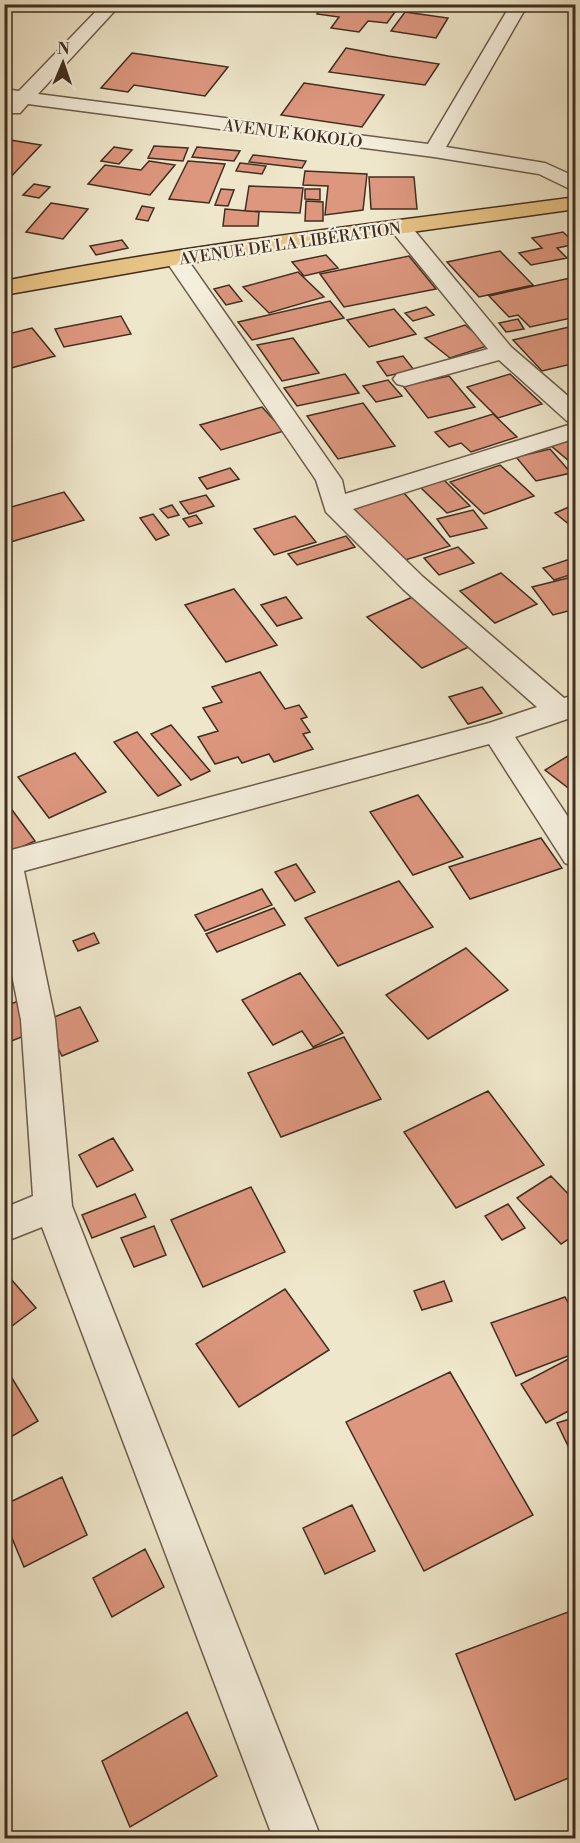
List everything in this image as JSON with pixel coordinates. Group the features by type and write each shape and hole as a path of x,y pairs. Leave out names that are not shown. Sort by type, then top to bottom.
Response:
{"highway":[{"name":"AVENUE DE LA LIBÉRATION","path":"4,288 175,258 401,229 574,191"}],"street":[{"path":"11,104 113,4"},
{"path":"434,151 520,4"},
{"path":"11,104 352,160"},
{"name":"AVENUE KOKOLO","path":"11,104 434,151 544,169 574,191"},
{"path":"458,175 574,191"},
{"path":"401,229 503,352 576,416"},
{"path":"175,258 329,480 335,507 412,583 567,708"},
{"path":"405,379 503,352"},
{"path":"335,507 576,430"},
{"path":"297,1839 53,1206 38,1020 6,864 496,732 567,708"},
{"path":"496,732 576,855"},
{"path":"4,1225 53,1206"}],"building":[{"path":"324,4 342,4 395,12 387,23 368,21 359,32 331,28 339,17 317,14"},
{"path":"405,12 448,18 436,38 391,31"},
{"path":"346,48 439,64 425,85 329,72"},
{"path":"132,53 228,67 205,96 134,85 128,92 101,88"},
{"path":"304,83 384,95 362,127 281,115"},
{"path":"4,139 41,145 7,181 4,180"},
{"path":"154,146 188,148 183,161 148,158"},
{"path":"114,147 132,150 119,164 101,161"},
{"path":"197,147 240,151 234,161 192,157"},
{"path":"253,155 306,161 302,168 249,162"},
{"path":"149,161 175,165 150,195 88,184 105,165 141,170"},
{"path":"188,161 225,164 209,203 169,199"},
{"path":"240,163 266,166 262,174 236,171"},
{"path":"305,171 367,174 363,210 325,215 328,186 303,185"},
{"path":"369,177 414,177 417,209 371,209"},
{"path":"34,184 50,187 39,198 23,195"},
{"path":"249,186 303,188 300,213 245,211"},
{"path":"221,189 234,190 228,206 215,205"},
{"path":"305,189 320,189 320,200 305,199"},
{"path":"306,201 323,202 323,221 305,221"},
{"path":"51,203 88,209 63,239 26,232"},
{"path":"142,206 154,208 148,221 136,219"},
{"path":"225,209 259,212 258,226 223,226"},
{"path":"563,232 576,244 557,248 567,258 531,265 519,253 542,248 532,238"},
{"path":"122,240 128,248 96,255 90,246"},
{"path":"500,251 533,285 479,297 447,262"},
{"path":"326,255 338,268 304,276 292,262"},
{"path":"409,256 436,289 344,307 320,274"},
{"path":"298,272 324,297 269,313 243,287"},
{"path":"570,278 576,283 576,317 530,327 518,315 509,317 489,296"},
{"path":"229,285 242,301 226,305 214,289"},
{"path":"330,301 344,318 252,340 238,322"},
{"path":"426,307 434,315 413,321 405,313"},
{"path":"394,309 416,334 369,347 347,320"},
{"path":"121,316 131,334 64,347 55,329"},
{"path":"518,319 524,329 506,332 499,323"},
{"path":"465,325 490,345 450,358 425,338"},
{"path":"569,327 576,334 576,363 542,371 513,340"},
{"path":"32,328 55,356 4,370 4,335"},
{"path":"293,338 319,373 282,381 257,345"},
{"path":"403,356 414,370 387,376 377,362"},
{"path":"345,374 359,393 297,406 284,388"},
{"path":"510,374 542,404 498,418 467,387"},
{"path":"449,376 475,407 428,418 403,386"},
{"path":"388,380 402,396 376,402 363,386"},
{"path":"363,403 395,446 338,459 307,416"},
{"path":"262,407 284,431 221,450 200,425"},
{"path":"493,414 517,437 471,452 461,443 449,447 435,432"},
{"path":"576,435 576,466 575,466 550,445"},
{"path":"550,449 571,473 536,481 516,457"},
{"path":"500,465 534,496 484,514 450,482"},
{"path":"230,468 239,479 207,489 199,478"},
{"path":"442,478 470,506 447,513 419,486"},
{"path":"64,492 84,520 4,544 4,509"},
{"path":"404,493 450,546 399,562 353,508"},
{"path":"206,495 214,506 189,514 180,502"},
{"path":"576,504 576,530 555,513"},
{"path":"172,505 179,515 168,518 160,509"},
{"path":"473,510 487,528 450,537 437,519"},
{"path":"153,514 169,535 156,540 140,518"},
{"path":"196,515 202,523 189,527 183,519"},
{"path":"295,516 316,542 274,555 254,529"},
{"path":"346,536 355,547 297,565 288,554"},
{"path":"458,547 474,563 439,575 424,558"},
{"path":"576,557 576,573 554,580 543,568"},
{"path":"501,573 537,604 495,623 460,591"},
{"path":"576,576 576,609 553,615 532,587"},
{"path":"234,589 277,645 226,662 185,605"},
{"path":"415,596 471,646 422,668 367,617"},
{"path":"286,597 302,618 277,626 261,605"},
{"path":"260,672 285,709 299,705 307,717 301,719 310,732 303,734 313,749 274,762 269,754 242,763 238,757 215,764 198,737 218,731 203,708 222,702 212,687"},
{"path":"482,687 502,713 468,724 449,697"},
{"path":"171,725 210,771 191,780 151,734"},
{"path":"137,732 181,785 158,796 114,742"},
{"path":"576,751 576,794 545,770"},
{"path":"75,753 106,792 49,818 18,777"},
{"path":"418,795 463,857 413,875 370,812"},
{"path":"4,799 35,841 8,853 4,848"},
{"path":"541,838 562,868 470,899 449,867"},
{"path":"296,864 315,892 295,901 275,872"},
{"path":"399,881 433,927 338,966 305,918"},
{"path":"262,889 272,905 205,931 195,915"},
{"path":"274,908 285,925 217,952 206,934"},
{"path":"94,933 99,943 78,951 73,941"},
{"path":"466,948 508,990 428,1039 386,995"},
{"path":"300,973 343,1033 313,1047 302,1031 273,1045 242,1000"},
{"path":"19,1001 34,1032 4,1044 4,1006"},
{"path":"80,1007 98,1041 62,1056 44,1021"},
{"path":"344,1037 381,1099 281,1137 248,1073"},
{"path":"488,1091 544,1165 456,1208 404,1132"},
{"path":"113,1138 133,1170 97,1187 79,1155"},
{"path":"551,1176 576,1202 576,1234 561,1244 517,1198"},
{"path":"251,1187 285,1252 203,1287 171,1220"},
{"path":"135,1194 146,1217 92,1238 82,1215"},
{"path":"508,1204 525,1228 502,1240 485,1216"},
{"path":"154,1226 166,1255 134,1267 121,1238"},
{"path":"4,1271 36,1308 4,1332"},
{"path":"444,1281 452,1301 422,1310 414,1291"},
{"path":"285,1289 329,1350 239,1407 196,1344"},
{"path":"565,1297 576,1317 576,1353 516,1376 491,1323"},
{"path":"576,1355 576,1407 546,1423 521,1384"},
{"path":"4,1365 38,1421 4,1441"},
{"path":"450,1372 533,1515 424,1571 346,1422"},
{"path":"576,1417 576,1448 570,1450 557,1423"},
{"path":"62,1477 87,1535 24,1567 4,1519 4,1505"},
{"path":"352,1505 375,1551 325,1574 303,1528"},
{"path":"145,1549 164,1587 112,1617 93,1578"},
{"path":"576,1609 576,1775 515,1800 456,1654"},
{"path":"187,1712 217,1776 130,1827 102,1761"}]}
